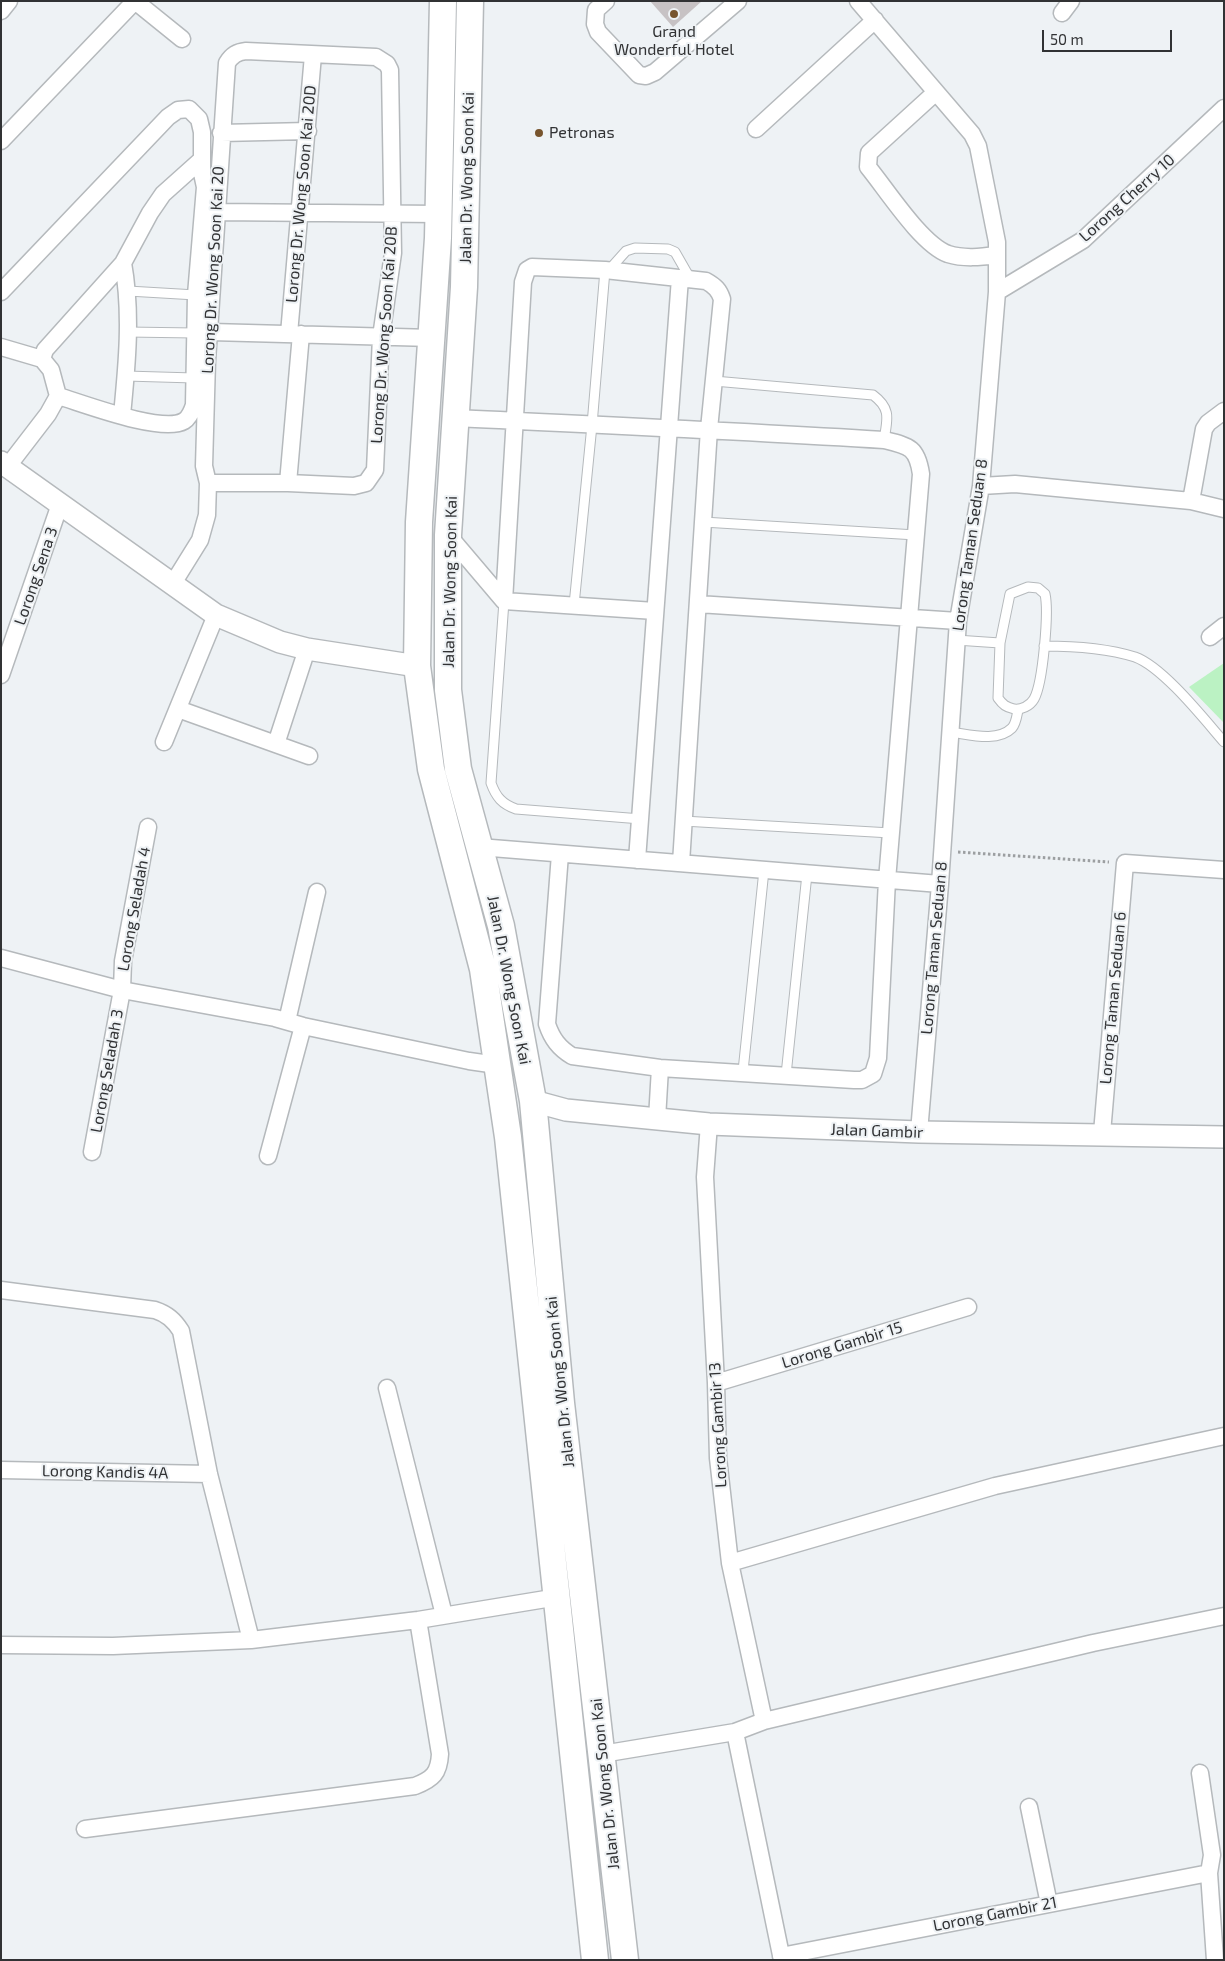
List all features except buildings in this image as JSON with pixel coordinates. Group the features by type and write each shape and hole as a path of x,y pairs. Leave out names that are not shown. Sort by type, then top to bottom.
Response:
{"main road":[{"name":"Jalan Dr. Wong Soon Kai","path":"443,1 439,214 419,522 417,666 431,769 483,969 508,1137 595,1960"},
{"name":"Jalan Dr. Wong Soon Kai","path":"470,1 464,287 448,535 448,690 458,769 501,926 533,1101 561,1403 625,1960"},
{"path":"621,1929 630,1960"}],"street":[{"path":"1,11 9,1"},
{"path":"1,141 135,1 182,39"},
{"path":"597,4 595,24 598,32 639,74 646,76 655,72 738,1"},
{"name":"Lorong Taman Seduan 8","path":"858,1 972,134 978,146 996,232 997,292 981,486 956,640 940,884 919,1132"},
{"path":"756,129 875,20"},
{"name":"Lorong Dr. Wong Soon Kai 20","path":"172,585 200,540 207,515 208,483 204,466 207,361 203,333 216,212 226,71 230,57 239,52 313,55"},
{"name":"Lorong Dr. Wong Soon Kai 20B","path":"288,483 354,486 366,483 375,470 381,337 393,253 390,77 387,64 376,57 313,55"},
{"name":"Lorong Dr. Wong Soon Kai 20D","path":"288,483 299,211 308,131 313,55"},
{"path":"936,92 870,153 868,167 928,242 948,254 970,258 997,255"},
{"path":"1,292 168,117 178,110 189,108 199,119 202,132 205,194 196,294 203,333 194,378 194,405 186,420 171,424 144,422 58,396"},
{"name":"Lorong Cherry 10","path":"997,292 1083,240 1224,108"},
{"path":"221,132 308,131"},
{"path":"42,359 52,341 123,263 150,213 164,194 202,160"},
{"path":"216,212 299,211 392,215 439,214"},
{"path":"122,415 128,332 128,291 123,263"},
{"path":"504,602 516,421 522,282 528,270 532,267 607,270 706,281 713,285 719,290 722,299 709,429 680,864"},
{"path":"638,860 669,429 685,279"},
{"path":"203,333 432,338"},
{"path":"1,347 42,359 51,370 58,396 48,414 4,464 216,615 280,642 307,649 417,666"},
{"path":"1192,501 1204,429 1208,423 1224,411"},
{"path":"456,418 669,429 709,429 884,440 906,446 919,457 921,474 887,880 876,1069 869,1077 854,1080 660,1068 572,1056 556,1044 547,1024 560,854"},
{"path":"208,483 288,483"},
{"path":"981,486 1015,484 1192,501 1224,510"},
{"name":"Lorong Sena 3","path":"1,675 60,504"},
{"path":"448,535 504,602 656,611"},
{"path":"698,604 958,621"},
{"path":"164,742 216,615"},
{"path":"1210,637 1224,626"},
{"path":"276,744 307,649"},
{"path":"178,709 309,756"},
{"name":"Lorong Seladah 4","path":"122,990 123,961 148,827"},
{"path":"479,847 940,884"},
{"path":"1125,863 1224,870"},
{"name":"Lorong Taman Seduan 6","path":"1102,1134 1125,863"},
{"path":"287,1021 317,892"},
{"path":"1,958 122,990 287,1021 302,1026 469,1061 497,1064"},
{"name":"Lorong Seladah 3","path":"92,1152 122,990"},
{"path":"268,1156 302,1026"},
{"path":"657,1119 660,1068"},
{"name":"Jalan Gambir","path":"533,1101 566,1110 657,1119 708,1134 919,1132 1224,1137"},
{"name":"Lorong Gambir 13","path":"708,1134 705,1177 718,1458 730,1563 764,1721"},
{"path":"1,1290 155,1310 166,1314 181,1330 209,1474 251,1640"},
{"name":"Lorong Gambir 15","path":"716,1383 968,1307"},
{"path":"387,1388 444,1615"},
{"path":"730,1563 995,1486 1224,1436"},
{"name":"Lorong Kandis 4A","path":"1,1470 209,1474"},
{"path":"1,1645 113,1646 251,1640 418,1620 558,1597"},
{"path":"602,1754 735,1732 764,1721 1093,1643 1224,1616"},
{"path":"85,1829 415,1786 434,1777 439,1768 440,1754 418,1620"},
{"path":"735,1732 781,1958"},
{"path":"1200,1773 1212,1855 1209,1873 1215,1960"},
{"path":"1029,1807 1049,1904"},
{"name":"Lorong Gambir 21","path":"781,1958 1209,1873"}],"lane":[{"path":"574,606 607,270 626,251 635,248 668,249 674,252 685,279"},
{"path":"128,291 196,294"},
{"path":"128,332 203,333"},
{"path":"126,376 194,378"},
{"path":"714,381 874,395 883,402 888,415 884,440"},
{"path":"703,522 916,535"},
{"path":"1028,587 1038,588 1045,594 1044,646 1036,693 1028,706 1018,710 1007,707 998,698 1000,642 1010,594 1028,587"},
{"path":"504,602 491,783 495,794 504,804 516,809 641,819"},
{"path":"956,640 1000,642"},
{"path":"1044,646 1079,646 1136,658 1157,672 1186,699 1224,742"},
{"path":"950,732 987,736 1006,732 1013,727 1018,710"},
{"path":"683,821 891,833"},
{"path":"742,1072 764,870"},
{"path":"786,1075 806,874"}],"path":[{"path":"942,851 1125,863"}],"green space":[{"path":"1224,663 1224,723 1189,687"}],"place":[{"name":"Grand Wonderful Hotel","path":"674,14"},
{"name":"Petronas","path":"539,133"}]}
